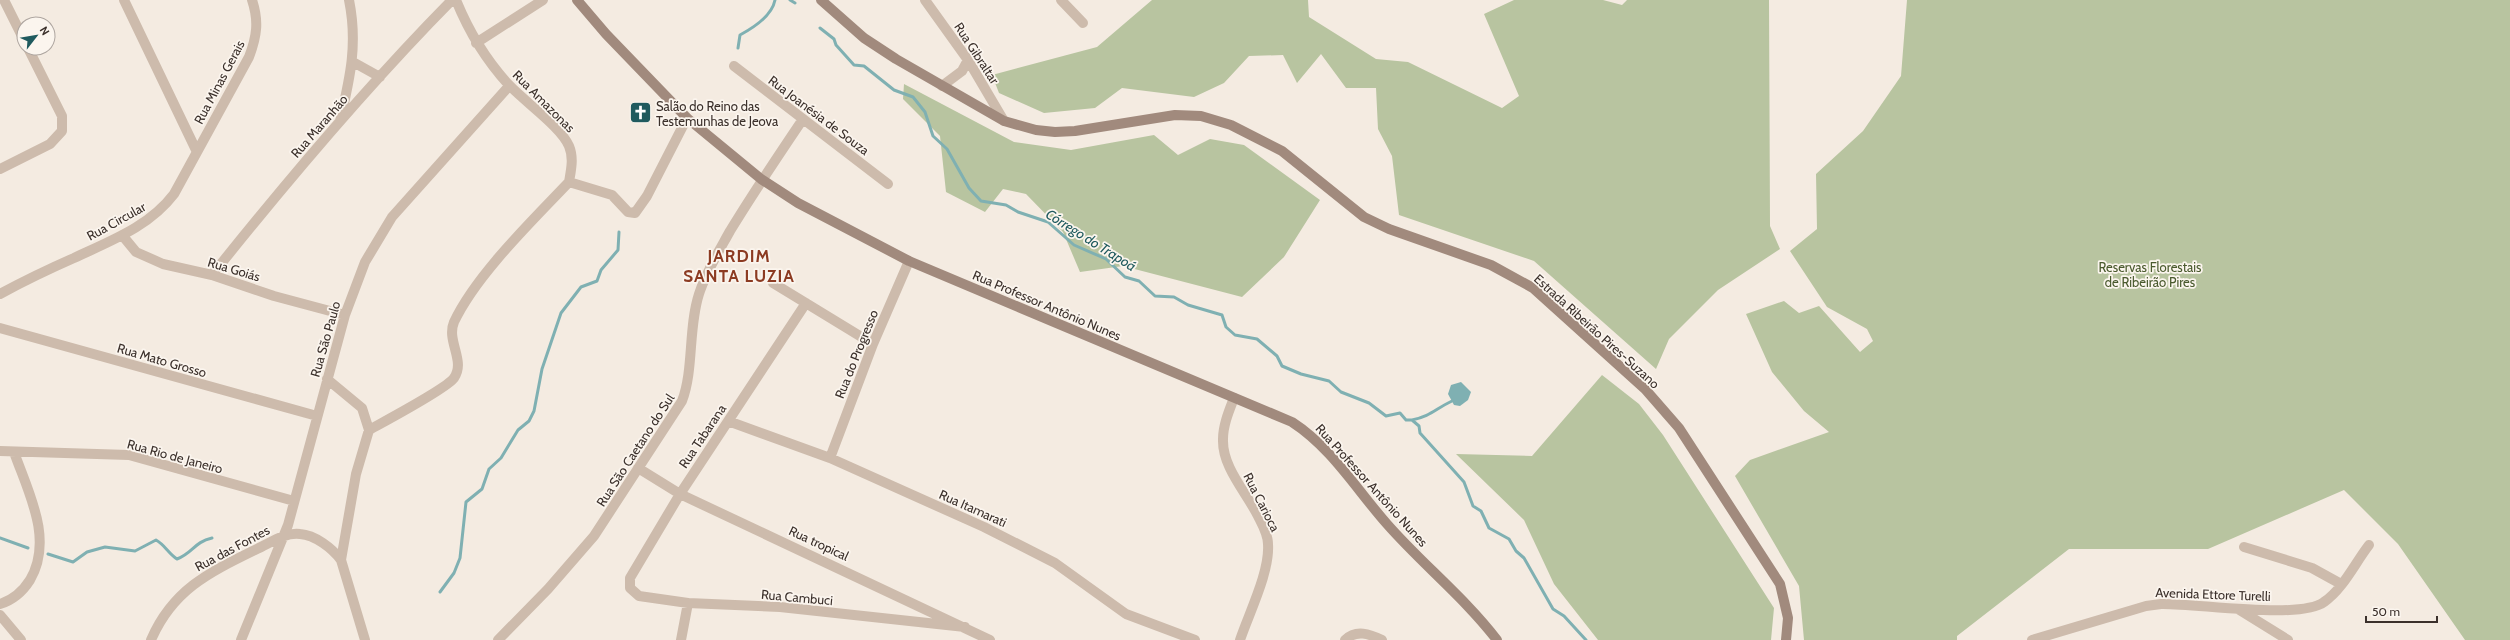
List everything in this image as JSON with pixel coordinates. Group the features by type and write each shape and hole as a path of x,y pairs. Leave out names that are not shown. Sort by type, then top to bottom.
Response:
{"main road":[{"name":"Rua Professor Antônio Nunes","path":"577,0 601,29 687,118 761,179 798,203 909,261 1292,422 1313,437 1340,466 1387,524 1462,597 1497,640"},
{"name":"Estrada Ribeirão Pires-Suzano","path":"821,0 864,38 942,86 1004,121 1036,130 1055,132 1075,131 1175,115 1201,116 1231,125 1282,151 1364,217 1389,229 1491,265 1533,288 1645,389 1679,428 1780,584 1788,618 1786,640"}],"street":[{"path":"4,0 16,24"},
{"path":"124,0 196,150"},
{"name":"Rua Minas Gerais","path":"196,150 249,57 256,39 258,25 252,0"},
{"path":"340,121 353,62 354,32 349,0"},
{"name":"Rua Maranhão","path":"212,275 269,204 340,121 452,0"},
{"name":"Rua Amazonas","path":"456,0 476,43 509,86 564,138 573,161 569,182"},
{"path":"476,43 543,0"},
{"name":"Rua Gibraltar","path":"925,0 968,60 1004,121"},
{"path":"1061,0 1082,23"},
{"path":"0,169 50,144 62,131 62,116 32,56"},
{"path":"942,86 962,71 968,60"},
{"path":"353,62 380,77"},
{"name":"Rua Joanésia de Souza","path":"734,66 888,184"},
{"name":"Rua São Paulo","path":"241,640 283,536 345,315 365,262 392,217 509,86"},
{"path":"369,430 451,382 458,367 452,329 470,294 527,226 569,182 612,195 628,212 633,214 647,196 687,118"},
{"name":"Rua São Caetano do Sul","path":"498,640 548,589 594,536 682,402 686,389 694,313 699,292 715,258 761,179 803,119"},
{"name":"Rua Circular","path":"0,294 122,235 148,220 166,205 174,194 196,150"},
{"name":"Rua Goiás","path":"122,235 136,252 144,257 163,264 212,275 274,296 345,315"},
{"name":"Rua do Progresso","path":"830,458 874,344 909,261"},
{"path":"773,283 874,344"},
{"name":"Rua Tabarana","path":"630,588 630,578 680,494 806,303"},
{"name":"Rua Mato Grosso","path":"0,328 317,416"},
{"path":"327,379 362,408 369,430 356,474 341,560"},
{"name":"Rua Carioca","path":"1234,398 1224,427 1223,440 1225,454 1229,466 1253,507 1268,543 1265,567 1240,640"},
{"name":"Rua Itamarati","path":"728,421 830,458 1032,550 1081,580 1126,614 1195,640"},
{"name":"Rua Rio de Janeiro","path":"0,451 128,455 294,501"},
{"path":"0,604 9,601 27,584 39,560 41,547 35,513 14,452"},
{"name":"Rua tropical","path":"638,468 680,494 990,640"},
{"path":"283,536 299,534 310,536 335,552 341,560 365,640"},
{"name":"Rua das Fontes","path":"151,640 168,608 193,584 215,570 283,536"},
{"name":"Avenida Ettore Turelli","path":"2039,639 2146,606 2186,604 2236,608 2292,609 2315,606 2324,602 2341,584 2369,545"},
{"path":"2244,546 2312,568 2341,584"},
{"name":"Rua Cambuci","path":"630,588 639,596 688,603 780,607 965,627"},
{"path":"681,640 688,603"},
{"path":"2236,608 2288,640"},
{"path":"0,615 21,640"},
{"path":"1345,640 1359,633 1372,635 1382,640"}],"green space":[{"path":"1152,0 1308,0 1309,17 1376,59 1408,62 1502,108 1519,96 1484,14 1514,0 1603,0 1622,5 1627,0 1769,0 1770,226 1780,249 1718,290 1669,339 1656,369 1534,261 1399,215 1392,156 1378,129 1376,88 1346,88 1321,54 1297,83 1283,55 1249,56 1224,83 1194,97 1122,88 1095,108 1044,113 999,93 992,75 1097,47"},
{"name":"Reservas Florestais de Ribeirão Pires","path":"1907,0 2510,0 2510,640 2465,640 2398,544 2344,490 2208,549 2069,549 1957,636 1957,640 1804,640 1799,586 1735,476 1750,460 1829,432 1804,411 1772,372 1746,314 1784,301 1799,313 1819,306 1860,352 1873,341 1867,329 1827,307 1790,251 1817,229 1816,174 1863,131 1901,76"},
{"path":"904,84 1014,142 1071,150 1154,135 1178,155 1210,139 1244,145 1320,200 1284,257 1242,297 1123,266 1080,272 1063,232 1026,194 1003,189 985,212 946,192 940,136 903,99"},
{"path":"1602,375 1639,404 1663,435 1774,608 1771,640 1598,640 1554,584 1524,520 1456,454 1532,456"}],"water":[{"path":"1461,382 1471,392 1468,400 1460,406 1454,405 1448,394 1451,385"}],"waterway":[{"path":"738,48 740,35 761,21 770,11 775,0"},
{"name":"Córrego do Trapoá","path":"790,0 795,3"},
{"name":"Córrego do Trapoá","path":"820,28 834,39 836,45 854,65 864,66 894,90 913,97 925,112 933,136 947,149 969,188 981,201 1006,205 1018,212 1048,222 1074,245 1106,259 1125,277 1139,281 1155,296 1174,297 1188,305 1222,315 1226,327 1235,335 1257,339 1277,356 1282,366 1301,374 1329,381 1341,392 1369,403 1386,416 1400,413 1406,420 1412,420 1419,426 1420,433 1464,482 1473,506 1481,511 1489,528 1509,539 1516,551 1524,558 1553,609 1564,616 1586,640"},
{"path":"440,592 454,573 460,558 466,502 482,489 489,469 501,458 518,430 529,421 534,411 542,369 561,313 581,287 597,281 601,270 618,250 619,232"},
{"path":"1412,420 1429,414 1452,401"},
{"path":"0,538 28,548"},
{"path":"48,554 73,562 87,552 105,547 135,551 156,540 177,559 187,554 201,542 212,538"}],"place":[{"name":"Salão do Reino das Testemunhas de Jeova","path":"641,113"}],"district":[{"name":"JARDIM SANTA LUZIA","path":"739,266"}]}
